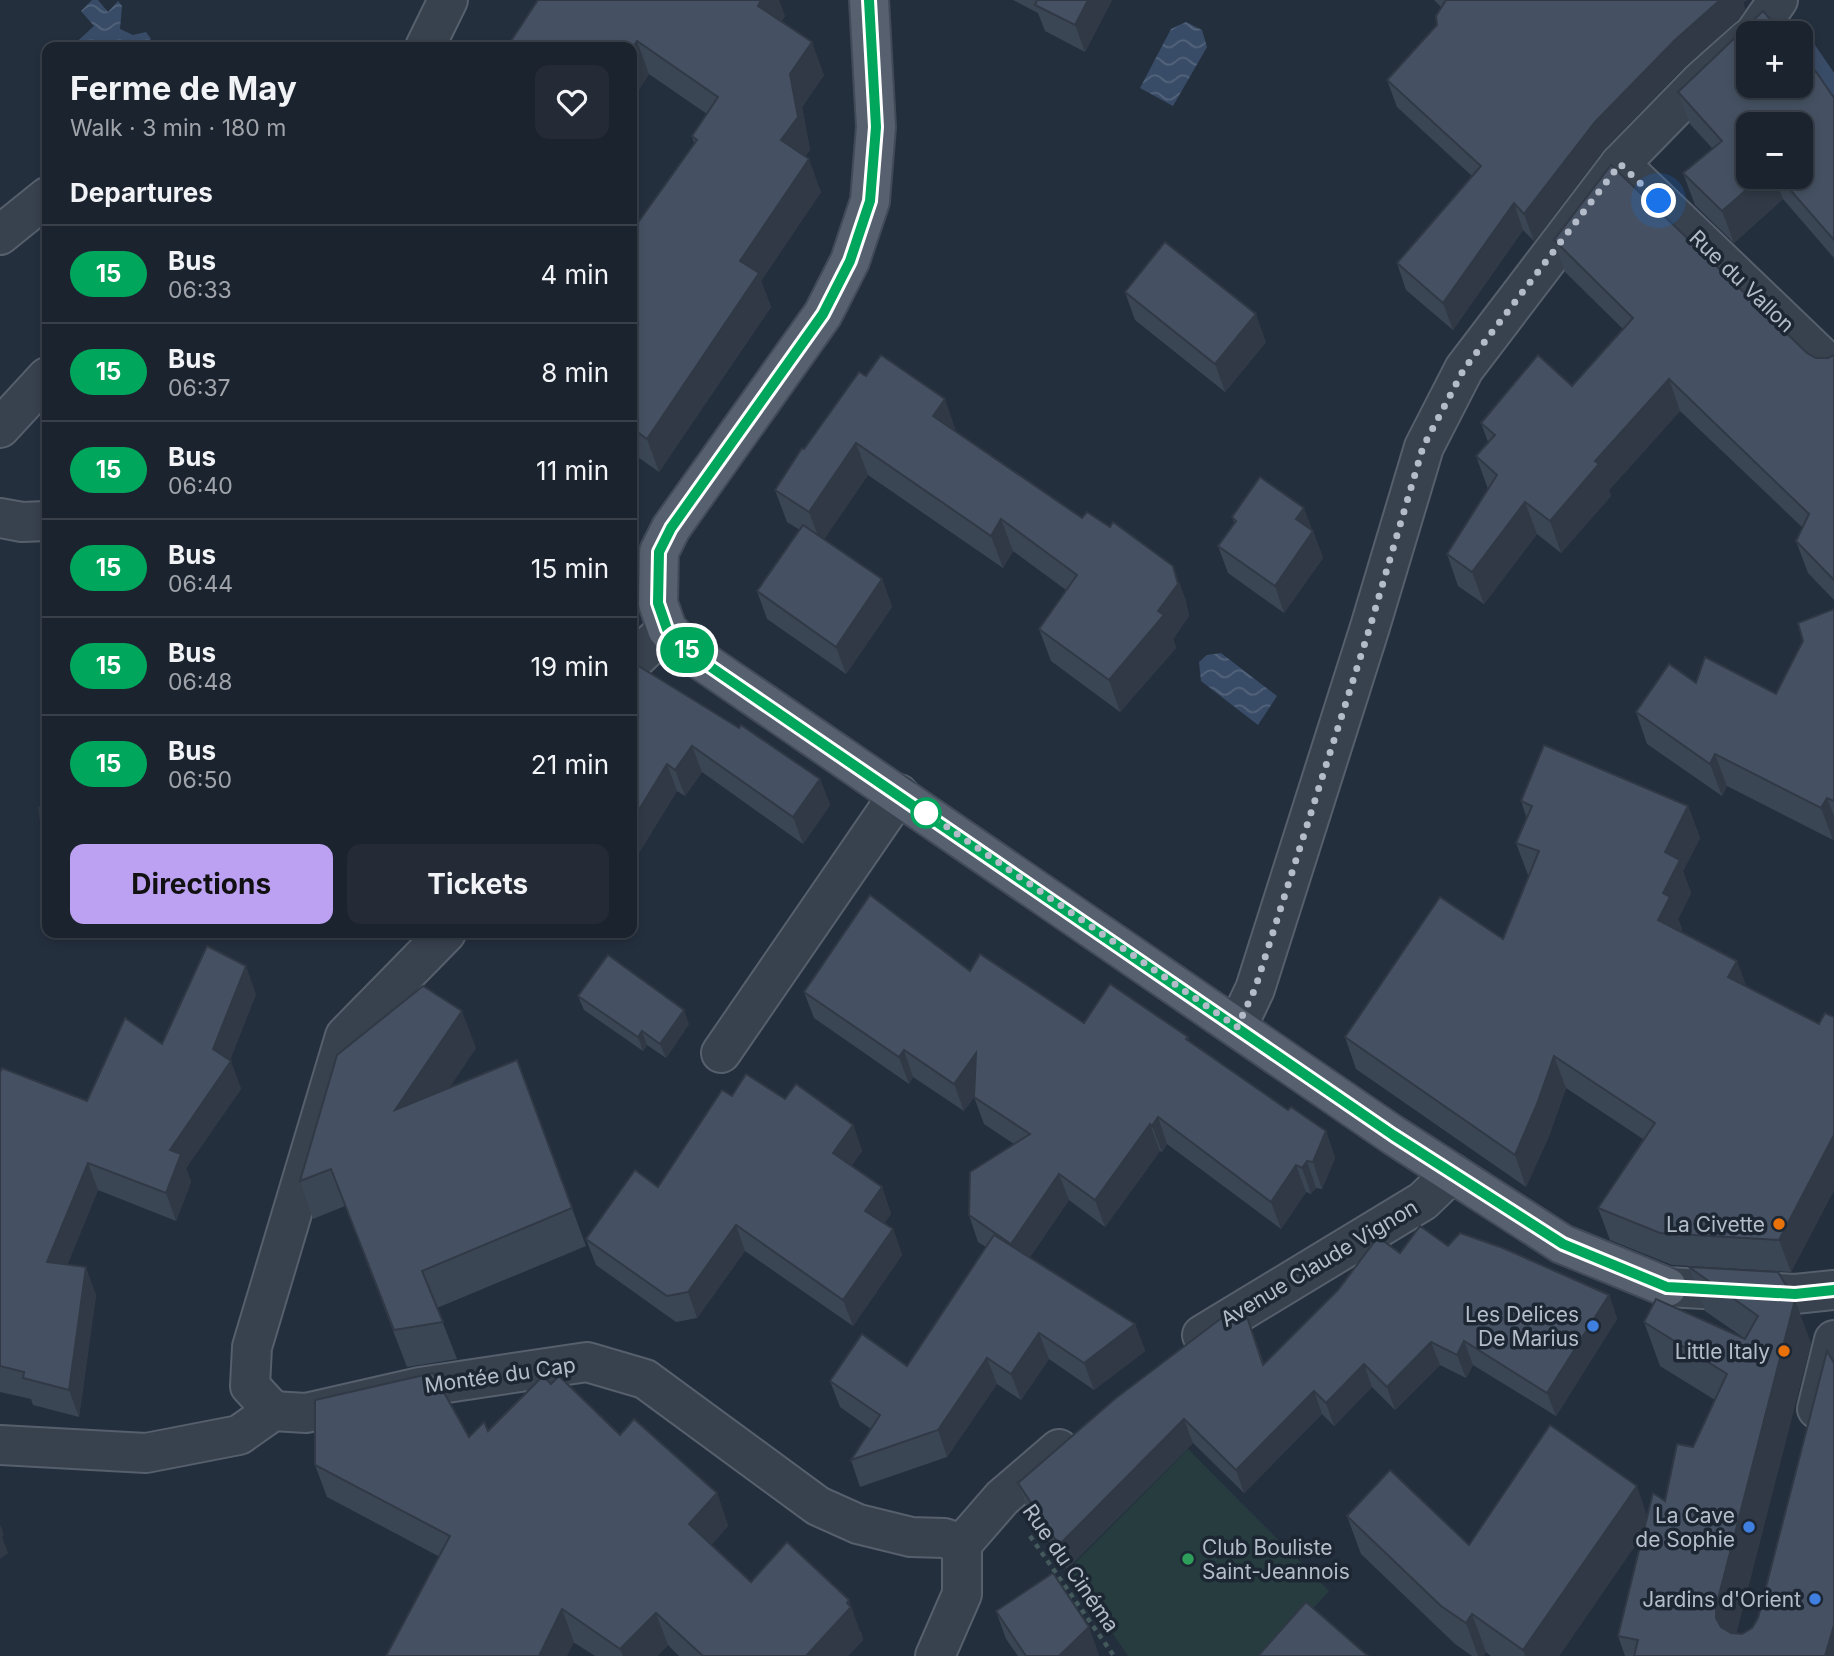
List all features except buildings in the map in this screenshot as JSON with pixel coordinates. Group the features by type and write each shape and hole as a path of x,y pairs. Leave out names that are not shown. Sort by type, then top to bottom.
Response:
{"main road":[{"path":"869,0 876,127 870,201 850,261 823,314 671,528 659,552 658,603 667,629 689,652 1393,1135 1563,1244 1667,1287"}],"street":[{"path":"427,42 448,0"},
{"path":"1763,21 1778,0"},
{"path":"1237,1027 1259,976 1382,589 1423,447 1464,369 1620,164 1700,82 1736,50"},
{"name":"Rue du Vallon","path":"1620,164 1834,369"},
{"path":"0,235 42,201"},
{"path":"0,428 42,382"},
{"path":"0,518 22,522 42,521"},
{"path":"637,657 667,629"},
{"path":"721,1053 899,794"},
{"path":"0,1445 146,1453 239,1435 272,1411 250,1386 252,1347 345,1036 441,938"},
{"name":"Avenue Claude Vignon","path":"1173,1356 1215,1325 1423,1201 1452,1173"},
{"path":"1667,1287 1795,1294 1834,1290"},
{"path":"1809,1442 1834,1340"},
{"name":"Montée du Cap","path":"272,1411 306,1413 420,1387 587,1362 645,1379 818,1506 858,1524 911,1537 944,1538 962,1544"},
{"path":"935,1656 962,1594 962,1544 1002,1498 1081,1429"}],"path":[{"name":"Rue du Cinéma","path":"1002,1498 1114,1656"}],"green space":[{"name":"Club Bouliste Saint-Jeannois","path":"1188,1449 1329,1591 1270,1656 1128,1656 1069,1569"}],"water":[{"path":"92,0 98,0 108,12 118,1 122,6 120,29 133,35 146,32 151,39 147,42 76,42 94,26 81,11"},
{"path":"1186,22 1202,30 1207,47 1173,106 1140,88 1171,29"},
{"path":"1221,653 1277,696 1258,725 1201,681 1199,662 1207,655"}],"waterway":[{"path":"1813,56 1834,87"}],"bus line":[{"name":"15","path":"869,0 876,127 870,201 850,261 823,314 671,528 659,552 658,603 667,629 689,652 1393,1135 1563,1244 1667,1287 1795,1294 1834,1290"}],"place":[{"name":"La Civette","path":"1779,1224"},
{"name":"Les Delices De Marius","path":"1593,1326"},
{"name":"Little Italy","path":"1784,1351"},
{"name":"La Cave de Sophie","path":"1749,1527"},
{"name":"Club Bouliste Saint-Jeannois","path":"1188,1559"},
{"name":"Jardins d'Orient","path":"1815,1599"}],"route":[{"path":"926,813 921,809 1237,1027 1255,989 1370,627 1423,447 1464,369 1620,164 1659,201"}]}
